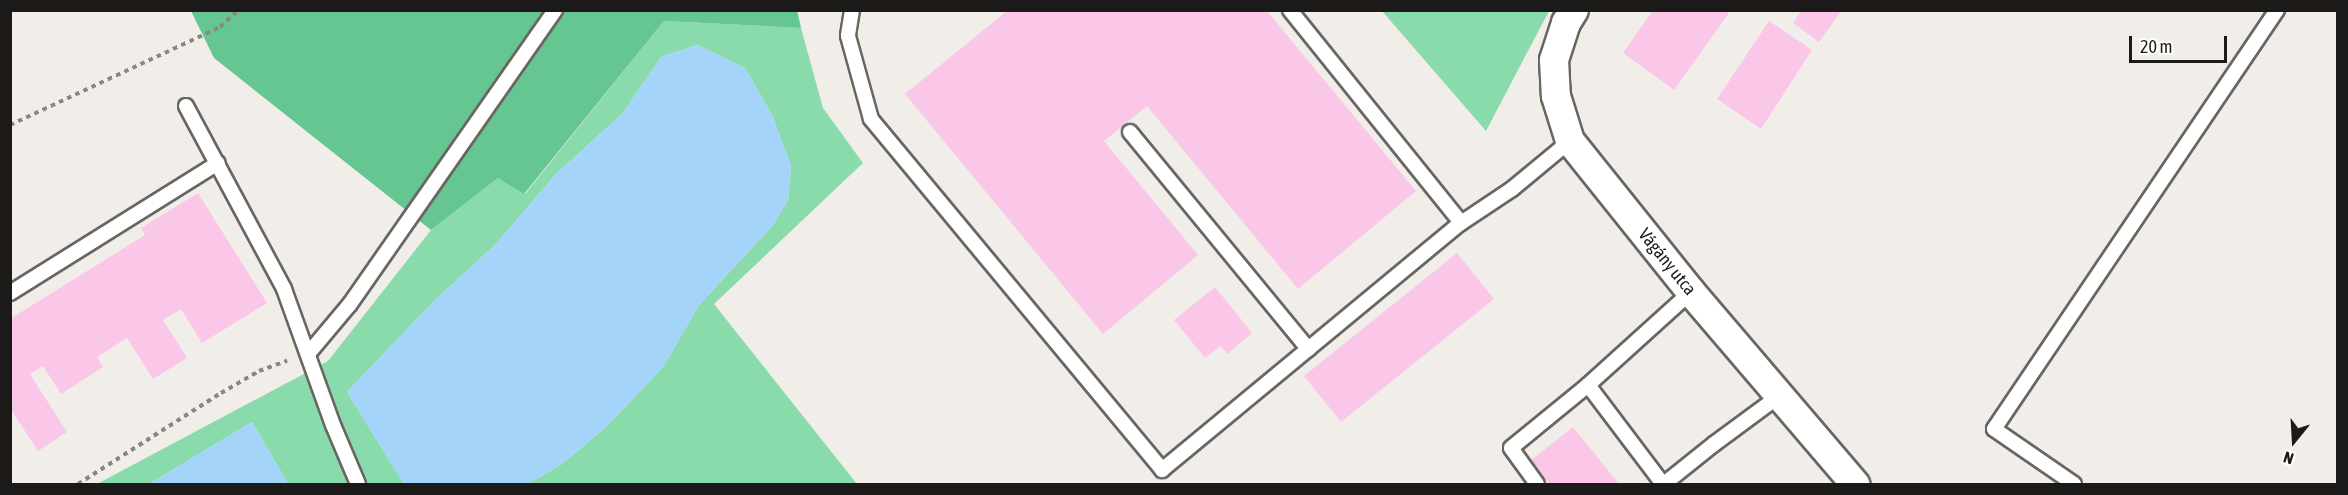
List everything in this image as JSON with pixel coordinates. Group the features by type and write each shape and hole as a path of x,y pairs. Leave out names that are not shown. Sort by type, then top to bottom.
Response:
{"street":[{"name":"Vágány utca","path":"1574,10 1566,23 1554,60 1556,96 1570,141 1691,292 1855,484"}],"lane":[{"path":"308,354 350,304 555,10"},
{"path":"852,10 848,36 871,119 1162,470 1461,223 1512,189 1570,141"},
{"path":"1290,10 1461,223"},
{"path":"2074,484 1994,429 2277,10"},
{"path":"186,106 284,289 333,425 358,484"},
{"path":"1130,132 1308,349"},
{"path":"10,293 218,163"},
{"path":"1537,484 1511,448 1588,385 1691,292"},
{"path":"1588,385 1664,484 1779,396"}],"path":[{"path":"10,125 220,27 238,10"},
{"path":"78,484 259,371 308,354"}],"green space":[{"path":"797,10 801,28 664,21 524,194 498,178 431,230 214,58 191,11"},
{"path":"1382,11 1549,11 1486,131"},
{"path":"664,21 801,28 823,108 863,163 714,304 857,484 528,484 562,464 605,428 663,367 699,305 773,225 788,200 791,166 772,115 745,68 697,45 661,57 623,113 556,174 494,246 435,300 347,392 404,484 288,484 252,422 149,484 97,484 328,361 431,230 498,178 525,194"}],"water":[{"path":"697,45 745,68 772,115 791,166 788,200 773,225 699,305 663,367 605,428 562,464 528,484 404,484 347,392 435,300 494,246 556,174 623,113 661,57"},
{"path":"252,422 288,484 149,484"}],"building":[{"path":"1008,10 1266,10 1416,191 1298,289 1147,106 1104,141 1198,255 1103,334 905,94"},
{"path":"1653,10 1731,10 1674,90 1623,53"},
{"path":"1802,10 1842,10 1819,42 1793,23"},
{"path":"1769,21 1812,50 1761,129 1717,99"},
{"path":"198,193 267,303 202,343 181,309 163,320 187,358 153,379 127,338 97,357 103,367 61,394 43,366 30,374 67,432 38,451 10,408 10,319 145,235 141,228"},
{"path":"1457,253 1494,299 1341,422 1304,376"},
{"path":"1215,287 1252,333 1227,354 1221,346 1205,358 1174,320"},
{"path":"1573,427 1619,484 1549,484 1530,461"}]}
